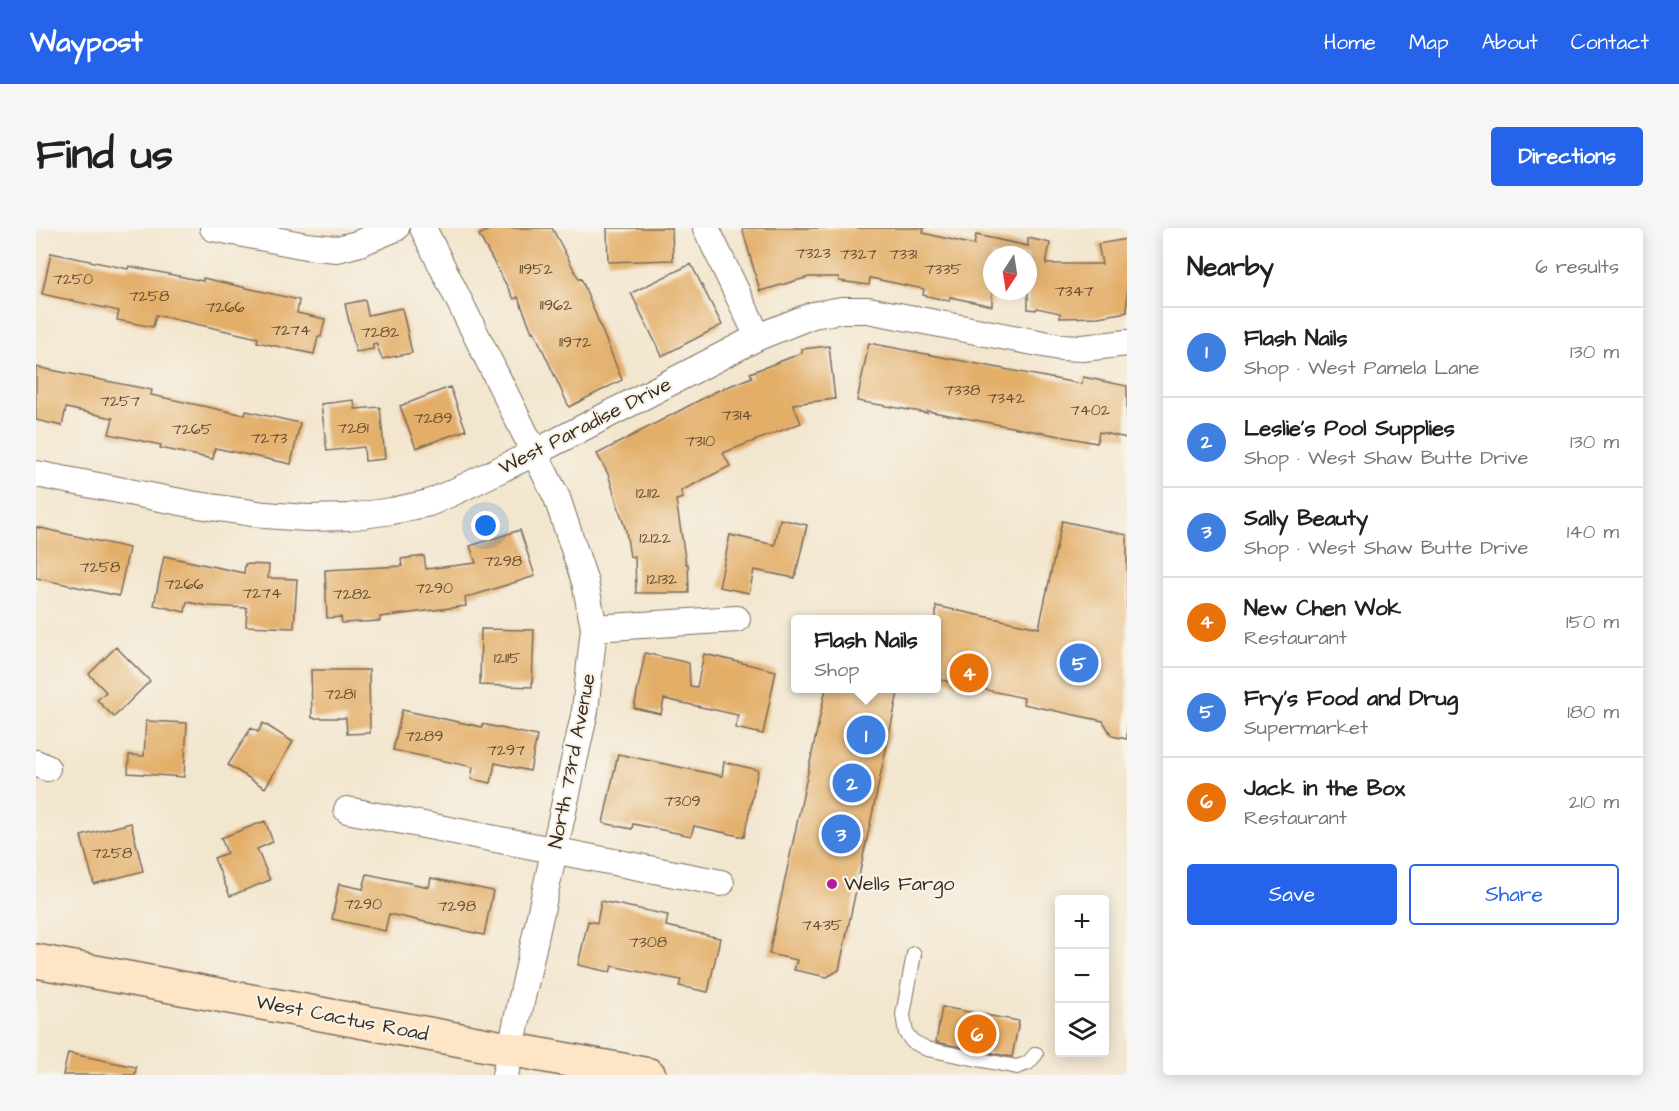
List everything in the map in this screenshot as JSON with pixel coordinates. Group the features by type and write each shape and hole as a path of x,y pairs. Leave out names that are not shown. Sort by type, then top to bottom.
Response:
{"main road":[{"name":"West Cactus Road","path":"36,961 508,1062 649,1075"}],"street":[{"path":"213,228 306,246 337,249 357,244 396,228"},
{"name":"North 73rd Avenue","path":"423,228 557,498 585,582 594,628 585,711 508,1062"},
{"path":"706,228 758,338"},
{"name":"West Paradise Drive","path":"36,474 224,510 307,518 348,517 392,512 429,503 536,452 758,338 813,315 842,310 868,310 1059,347 1083,348 1127,344"},
{"path":"594,628 737,619"},
{"path":"347,810 721,883"}],"lane":[{"path":"914,954 903,1015 906,1033 912,1041 927,1049 1017,1067 1028,1063 1036,1054"}],"building":[{"path":"492,228 552,228 579,279 581,278 622,380 569,407 534,331 532,332 518,297 514,299 479,235"},
{"path":"607,228 672,228 673,260 608,262"},
{"path":"742,228 924,228 923,233 974,245 976,235 1028,246 983,246 983,300 992,300 992,306 950,297 949,301 923,295 924,289 870,278 869,285 839,281 839,277 809,277 760,291"},
{"path":"1028,238 1050,243 1046,264 1102,264 1098,244 1127,239 1127,312 1098,317 1060,318 1060,313 1037,308 1036,310 1028,309 1028,300 1037,300 1037,246 1028,246"},
{"path":"51,253 128,269 129,266 203,281 203,278 299,300 297,313 325,319 321,337 318,337 314,354 257,342 258,338 156,315 153,327 117,320 119,311 42,294"},
{"path":"691,264 722,325 662,356 631,293"},
{"path":"365,300 368,315 402,308 412,353 382,359 376,343 373,344 373,349 356,352 345,304"},
{"path":"869,343 1082,384 1083,377 1127,386 1127,438 1099,432 1097,443 927,411 927,413 857,401"},
{"path":"829,346 835,399 793,404 801,423 723,453 730,466 681,491 683,498 676,500 686,564 688,564 689,593 636,593 635,556 630,557 626,531 608,474 597,454 717,391 752,377 750,373 802,353 802,349"},
{"path":"36,367 152,390 151,395 245,415 246,411 300,423 291,464 215,448 213,459 160,448 161,445 109,434 113,418 66,408 62,426 36,420"},
{"path":"450,387 466,430 416,448 400,406"},
{"path":"354,400 355,409 380,407 385,459 365,461 364,447 327,451 321,404"},
{"path":"780,519 807,525 795,578 754,570 749,593 719,587 730,535 775,545"},
{"path":"1062,521 1127,535 1127,739 1112,736 1103,721 1023,704 1024,698 941,680 941,615 936,615 936,606 1039,628"},
{"path":"36,527 129,548 119,596 36,578"},
{"path":"520,530 535,576 465,598 466,606 380,617 380,621 342,623 341,617 327,618 325,570 402,566 401,559 424,556 426,569 476,563 470,546"},
{"path":"164,556 244,573 245,564 269,565 268,578 297,579 294,628 246,626 247,608 208,606 187,602 185,612 154,605"},
{"path":"481,629 534,630 532,687 480,685"},
{"path":"116,647 150,681 114,717 97,700 106,692 89,674"},
{"path":"645,653 689,663 690,686 697,687 704,654 776,671 763,734 735,728 738,715 664,699 661,714 634,708"},
{"path":"311,670 369,670 370,733 347,734 346,718 312,718"},
{"path":"825,693 898,693 839,970 827,977 794,970 797,960 769,954"},
{"path":"402,710 537,736 530,771 495,763 491,783 471,779 473,767 393,750"},
{"path":"146,721 187,723 184,777 128,773 129,755 144,756"},
{"path":"263,723 293,742 265,788 228,765 251,728 258,732"},
{"path":"618,754 722,776 724,762 758,770 744,837 694,826 691,836 633,824 632,829 603,823"},
{"path":"265,821 273,842 257,849 270,880 230,896 214,858 227,853 221,838"},
{"path":"131,823 143,871 94,884 81,836"},
{"path":"367,874 429,887 431,878 493,891 484,935 389,914 385,931 332,919 339,884 363,889"},
{"path":"601,901 668,915 666,926 720,938 708,992 679,986 681,980 612,966 610,972 578,965 588,921 597,923"},
{"path":"942,1007 1019,1021 1012,1057 936,1042"},
{"path":"68,1053 136,1067 135,1075 63,1075"}],"place":[{"name":"Fry's Food and Drug","path":"1079,663"},
{"name":"New Chen Wok","path":"969,673"},
{"name":"Flash Nails","path":"866,735"},
{"name":"Leslie's Pool Supplies","path":"852,783"},
{"name":"Sally Beauty","path":"841,834"},
{"name":"Wells Fargo","path":"832,884"},
{"name":"Jack in the Box","path":"977,1034"}]}
